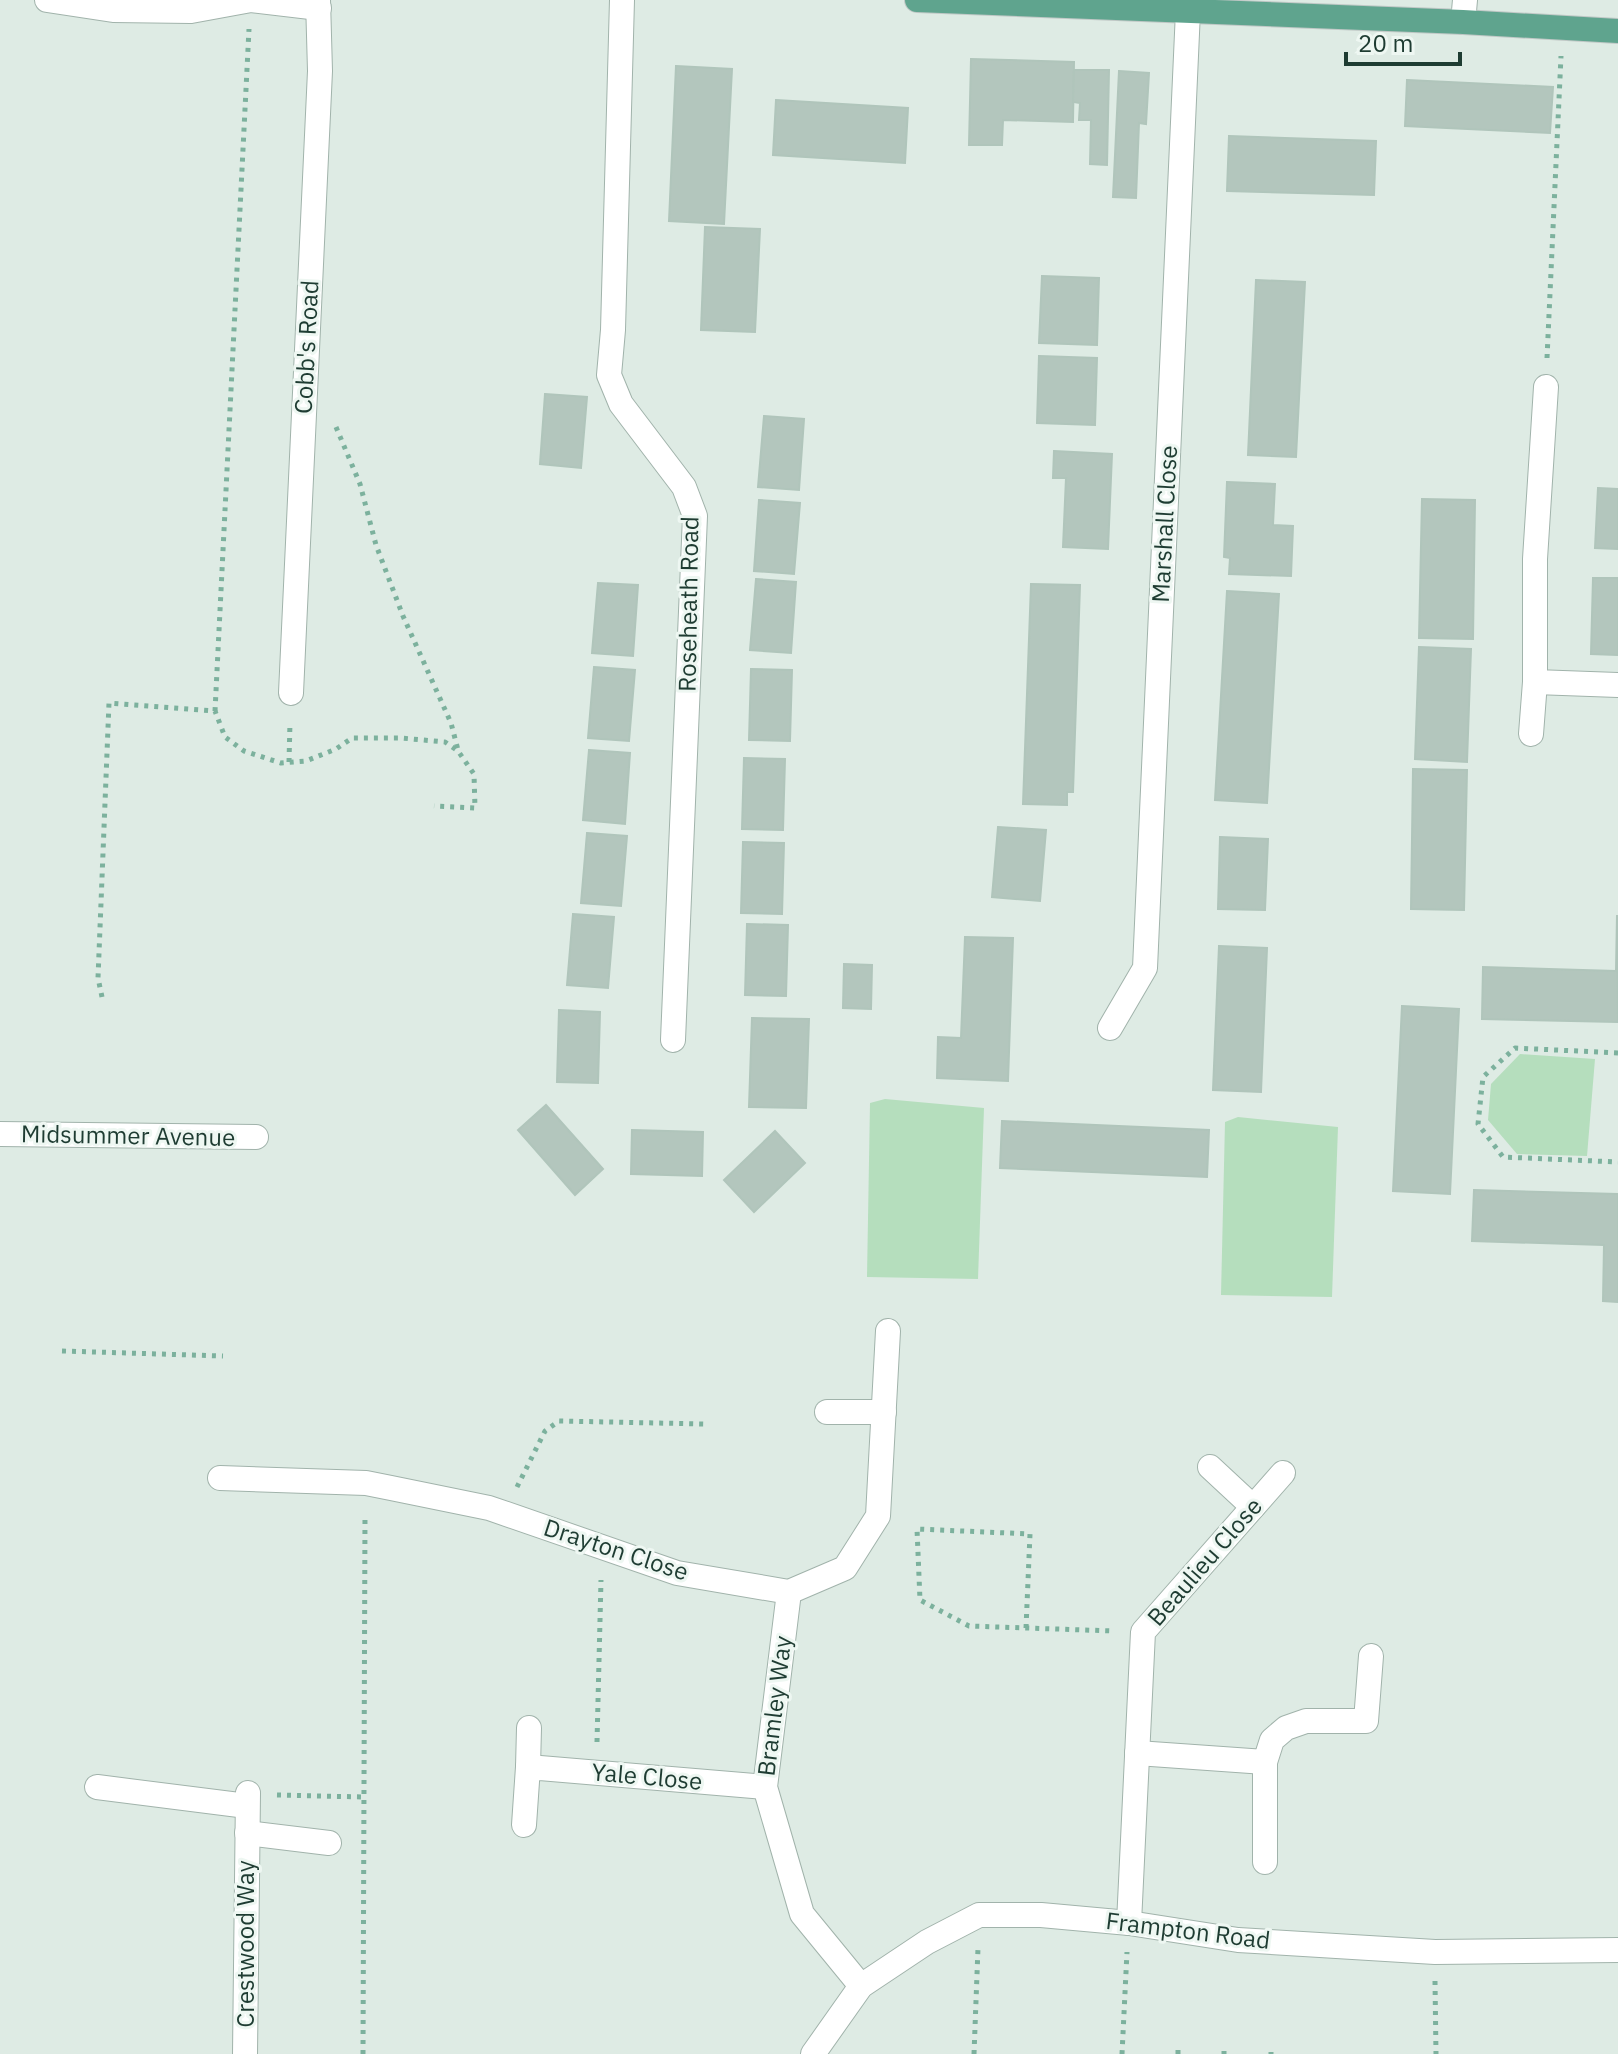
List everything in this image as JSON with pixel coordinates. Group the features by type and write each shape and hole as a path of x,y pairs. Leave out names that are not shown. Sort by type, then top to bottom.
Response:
{"main road":[{"path":"917,0 1188,11 1464,11 1562,28 1618,31"}],"street":[{"path":"47,0 113,10 191,11 251,0 318,4"},
{"name":"Roseheath Road","path":"622,0 613,330 609,375 621,404 684,487 695,516 673,1040"},
{"name":"Cobb's Road","path":"291,693 320,71 318,4"},
{"name":"Marshall Close","path":"1110,1028 1145,968 1188,11"},
{"path":"1531,734 1535,682 1535,559 1546,387"},
{"path":"1535,682 1618,685"},
{"name":"Midsummer Avenue","path":"0,1134 256,1137"},
{"path":"789,1592 845,1568 878,1516 888,1331"},
{"path":"827,1412 884,1412"},
{"path":"1210,1467 1253,1507"},
{"name":"Beaulieu Close","path":"1129,1923 1143,1632 1283,1473"},
{"name":"Drayton Close","path":"220,1478 366,1483 489,1508 677,1573 789,1592"},
{"name":"Bramley Way","path":"789,1592 765,1787 802,1914 861,1986"},
{"path":"1265,1862 1265,1762 1272,1740 1286,1728 1306,1721 1366,1721 1371,1656"},
{"path":"524,1825 529,1728"},
{"path":"1137,1753 1265,1762"},
{"name":"Yale Close","path":"528,1767 765,1787"},
{"path":"97,1787 247,1813"},
{"name":"Crestwood Way","path":"245,2054 247,1813 329,1843"},
{"name":"Frampton Road","path":"813,2054 861,1986 927,1942 979,1915 1041,1915 1129,1923 1238,1940 1435,1952 1618,1950"}],"path":[{"path":"251,0 215,711 225,737 244,751 281,763 306,761 336,749 352,738 445,742 458,751 474,774 475,808 434,806"},
{"path":"1546,387 1562,28"},
{"path":"333,420 360,484 403,616 451,723 458,751"},
{"path":"289,762 291,693"},
{"path":"102,997 98,978 109,703 215,711"},
{"path":"1618,1053 1515,1048 1483,1077 1478,1124 1503,1157 1618,1162"},
{"path":"62,1351 223,1356"},
{"path":"504,1513 545,1431 559,1421 705,1424"},
{"path":"363,2054 366,1483"},
{"path":"1026,1628 1030,1534 917,1529 920,1600 969,1626 1026,1628 1143,1632"},
{"path":"596,1773 602,1547"},
{"path":"247,1813 277,1795 364,1797"},
{"path":"974,2054 979,1915"},
{"path":"1122,2054 1129,1923"},
{"path":"1435,1952 1436,2054"},
{"path":"1178,2046 1178,2054"}],"green space":[{"path":"1520,1054 1595,1059 1587,1156 1517,1154 1488,1120 1491,1084"},
{"path":"885,1099 984,1108 978,1279 867,1277 870,1103"},
{"path":"1238,1117 1338,1127 1332,1297 1221,1295 1225,1122"}],"building":[{"path":"971,59 1074,62 1073,122 1003,120 1002,145 969,145"},
{"path":"676,66 732,69 724,224 669,221"},
{"path":"1074,70 1109,70 1107,165 1090,164 1091,120 1079,120 1080,103 1073,102"},
{"path":"1119,71 1149,73 1146,124 1139,123 1136,198 1113,197"},
{"path":"1407,80 1553,87 1550,133 1405,126"},
{"path":"776,100 908,108 905,163 773,155"},
{"path":"1229,136 1376,141 1374,195 1227,191"},
{"path":"705,227 760,229 755,332 701,330"},
{"path":"1042,276 1099,278 1097,345 1039,343"},
{"path":"1256,280 1305,282 1296,457 1248,455"},
{"path":"1039,356 1097,358 1095,425 1037,423"},
{"path":"545,394 587,397 581,468 540,464"},
{"path":"764,416 804,419 799,490 758,487"},
{"path":"1054,451 1112,454 1108,549 1063,547 1066,478 1053,478"},
{"path":"1227,482 1275,484 1273,525 1293,526 1291,576 1229,574 1230,558 1224,557"},
{"path":"1598,488 1618,489 1618,549 1595,548"},
{"path":"1422,499 1475,500 1473,639 1419,638"},
{"path":"759,500 800,503 794,574 754,571"},
{"path":"1593,578 1618,578 1618,655 1591,654"},
{"path":"756,579 796,582 791,653 750,650"},
{"path":"598,583 638,585 633,656 592,653"},
{"path":"1031,584 1080,585 1073,792 1067,792 1067,805 1023,804"},
{"path":"1227,591 1279,594 1267,803 1215,800"},
{"path":"1419,647 1471,649 1467,762 1415,759"},
{"path":"594,667 635,670 629,741 588,738"},
{"path":"751,669 792,670 790,741 749,740"},
{"path":"589,750 630,753 625,824 583,820"},
{"path":"744,758 785,759 783,830 742,829"},
{"path":"1413,769 1467,770 1464,910 1411,909"},
{"path":"998,827 1046,830 1040,901 992,897"},
{"path":"587,833 627,836 621,906 581,903"},
{"path":"1220,837 1268,839 1265,910 1218,909"},
{"path":"743,842 784,843 782,914 741,913"},
{"path":"573,914 614,917 608,988 567,985"},
{"path":"1617,915 1618,1022 1482,1019 1483,967 1616,971"},
{"path":"747,924 788,925 786,996 745,995"},
{"path":"965,937 1013,938 1008,1081 937,1078 938,1037 961,1038"},
{"path":"1219,946 1267,948 1261,1092 1213,1090"},
{"path":"844,964 872,965 871,1009 843,1008"},
{"path":"1402,1006 1459,1009 1450,1194 1393,1191"},
{"path":"559,1010 600,1012 598,1083 557,1082"},
{"path":"752,1018 809,1019 806,1108 749,1107"},
{"path":"546,1105 603,1169 575,1195 518,1130"},
{"path":"1002,1121 1209,1130 1207,1177 1000,1168"},
{"path":"632,1130 703,1132 702,1176 631,1174"},
{"path":"775,1131 805,1163 754,1212 724,1180"},
{"path":"1474,1190 1618,1194 1618,1302 1603,1301 1604,1245 1472,1241"}]}
